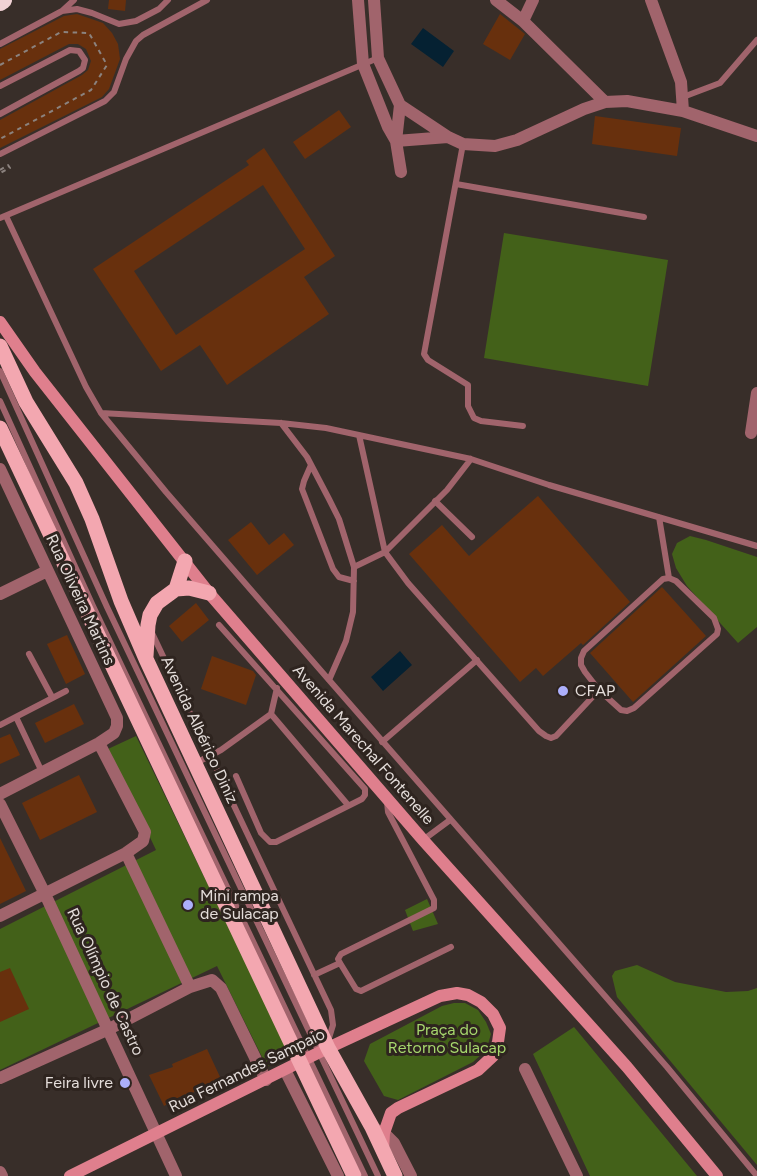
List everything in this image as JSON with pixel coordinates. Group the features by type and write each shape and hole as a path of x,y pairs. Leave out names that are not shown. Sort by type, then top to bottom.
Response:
{"main road":[{"name":"Avenida Marechal Fontenelle","path":"2,326 35,372 209,593 423,840 627,1067 717,1176"},
{"name":"Avenida Albérico Diniz","path":"0,346 26,402 76,483 92,519 121,601 195,764 317,1053 354,1176"},
{"name":"Avenida Albérico Diniz","path":"0,428 317,1053 378,1130 383,1152 395,1176"},
{"path":"176,589 185,561"},
{"path":"146,659 147,625 157,603 176,589 189,588 209,593"},
{"name":"Rua Fernandes Sampaio","path":"70,1176 317,1053 440,996 457,993 468,995 481,1002 493,1014 500,1028 493,1056 478,1070 398,1107 378,1130"}],"street":[{"path":"358,0 363,64 388,127 396,141"},
{"path":"374,0 378,58 400,105 448,137 463,144 495,146 517,140 584,109 605,102 627,101 682,111 757,136"},
{"path":"496,0 523,21 605,102"},
{"path":"523,21 533,0"},
{"path":"651,0 681,82 682,111"},
{"path":"400,105 396,141 401,172"},
{"path":"396,141 448,137"},
{"path":"751,433 757,393"},
{"path":"3,483 14,459"},
{"name":"Rua Oliveira Martins","path":"0,469 3,483 117,718 114,733 99,743"},
{"path":"0,594 47,571"},
{"path":"0,794 99,743 145,832 143,842 126,853 0,916"},
{"name":"Rua Olímpio de Castro","path":"0,804 109,1029 176,1176"},
{"path":"126,853 190,987"},
{"path":"0,1078 109,1029 190,987 212,980 221,988 266,1080"},
{"path":"525,1069 577,1176"},
{"path":"285,1070 338,1176"},
{"name":"Avenida Albérico Diniz","path":"378,1130 394,1143 411,1176"},
{"path":"0,1172 2,1176"}],"lane":[{"path":"0,44 62,10 74,0"},
{"path":"62,10 77,9 119,24 136,21 159,9 168,0"},
{"path":"0,154 105,101 114,92 126,59 136,41 207,0"},
{"path":"682,98 720,83 757,40"},
{"path":"0,86 70,50 79,51 83,55 84,64 79,71 0,114"},
{"path":"378,58 3,217 101,413 166,492 382,742 667,1067 757,1176"},
{"path":"463,144 424,354 428,360 468,385 470,389 468,406 474,418 480,421 523,426"},
{"path":"456,184 644,217"},
{"path":"0,315 2,326"},
{"path":"0,371 107,607 317,1053 365,1176"},
{"path":"0,401 98,617 378,1176"},
{"path":"101,413 281,423 326,428 471,459 549,485 757,546"},
{"path":"281,423 311,465 335,511 354,567 353,612 346,641 329,680"},
{"path":"359,435 385,552 408,583 539,731 551,738 556,736 599,690"},
{"path":"354,567 385,552 447,490 471,459"},
{"path":"311,465 302,489 333,569 339,577 354,581"},
{"path":"435,501 472,537"},
{"path":"659,517 669,578"},
{"path":"669,578 676,581 714,618 718,629 717,634 633,708 627,711 621,710 599,690 581,665 581,658 584,651 663,579 669,578"},
{"path":"219,624 365,789 365,795 362,799 276,842 270,842 261,833 236,776"},
{"path":"147,625 211,756 332,1017 333,1025 317,1053"},
{"path":"29,654 52,697"},
{"path":"382,742 477,660"},
{"path":"195,764 211,756 272,714 277,688"},
{"path":"0,725 66,691"},
{"path":"272,714 348,805"},
{"path":"16,717 42,773"},
{"path":"387,798 388,812 435,903 431,911 341,954 338,958 340,963 356,989 361,991 451,947"},
{"path":"423,840 450,820"},
{"path":"314,975 340,963"}],"path":[{"path":"0,65 61,32"},
{"path":"0,139 91,90"}],"green space":[{"path":"504,233 668,260 648,386 484,358"},
{"path":"690,536 757,557 757,627 738,643 687,586 676,568 672,554 677,543"},
{"path":"136,736 290,1054 267,1067 217,966 0,1070 0,929 156,850 108,749"},
{"path":"427,899 438,924 413,931 405,910"},
{"path":"637,965 675,982 726,992 748,991 757,988 757,1165 617,997 612,976 615,971"},
{"name":"Praça do Retorno Sulacap","path":"465,1003 478,1010 486,1022 491,1034 483,1053 473,1062 398,1100 384,1096 364,1061 370,1044 442,1006"},
{"path":"574,1027 697,1176 590,1176 533,1054"}],"water":[{"path":"423,28 454,51 443,67 411,44"},
{"path":"400,651 412,665 383,691 371,677"}],"building":[{"path":"109,0 126,0 125,11 108,9"},
{"path":"77,14 103,23 118,44 120,59 109,89 102,97 0,148 0,120 82,75 88,70 91,61 86,49 78,44 69,44 0,80 0,49 64,16"},
{"path":"500,14 525,34 510,60 483,44"},
{"path":"339,110 351,127 305,159 293,142"},
{"path":"595,116 681,128 677,156 592,144"},
{"path":"264,148 335,256 304,277 329,314 227,385 200,345 161,371 93,269 249,165 246,161","holes":["263,185 305,249 176,335 134,271"]},
{"path":"538,496 630,602 583,645 581,643 543,676 536,668 520,682 409,554 442,525 469,556"},
{"path":"251,522 269,545 284,533 294,545 257,575 228,540"},
{"path":"662,587 706,636 633,702 590,653"},
{"path":"196,603 209,620 182,642 169,626"},
{"path":"67,635 85,674 66,684 47,644"},
{"path":"212,656 253,671 256,675 246,705 201,689"},
{"path":"74,704 84,724 45,743 35,723"},
{"path":"10,734 20,755 0,764 0,738"},
{"path":"79,775 97,812 40,840 22,803"},
{"path":"0,838 26,891 0,904"},
{"path":"10,968 29,1009 0,1022 0,972"},
{"path":"207,1049 221,1079 186,1096 185,1094 164,1106 149,1075 173,1067 172,1064"}],"place":[{"name":"CFAP","path":"563,691"},
{"name":"Mini rampa de Sulacap","path":"188,905"},
{"name":"Feira livre","path":"125,1083"}]}
